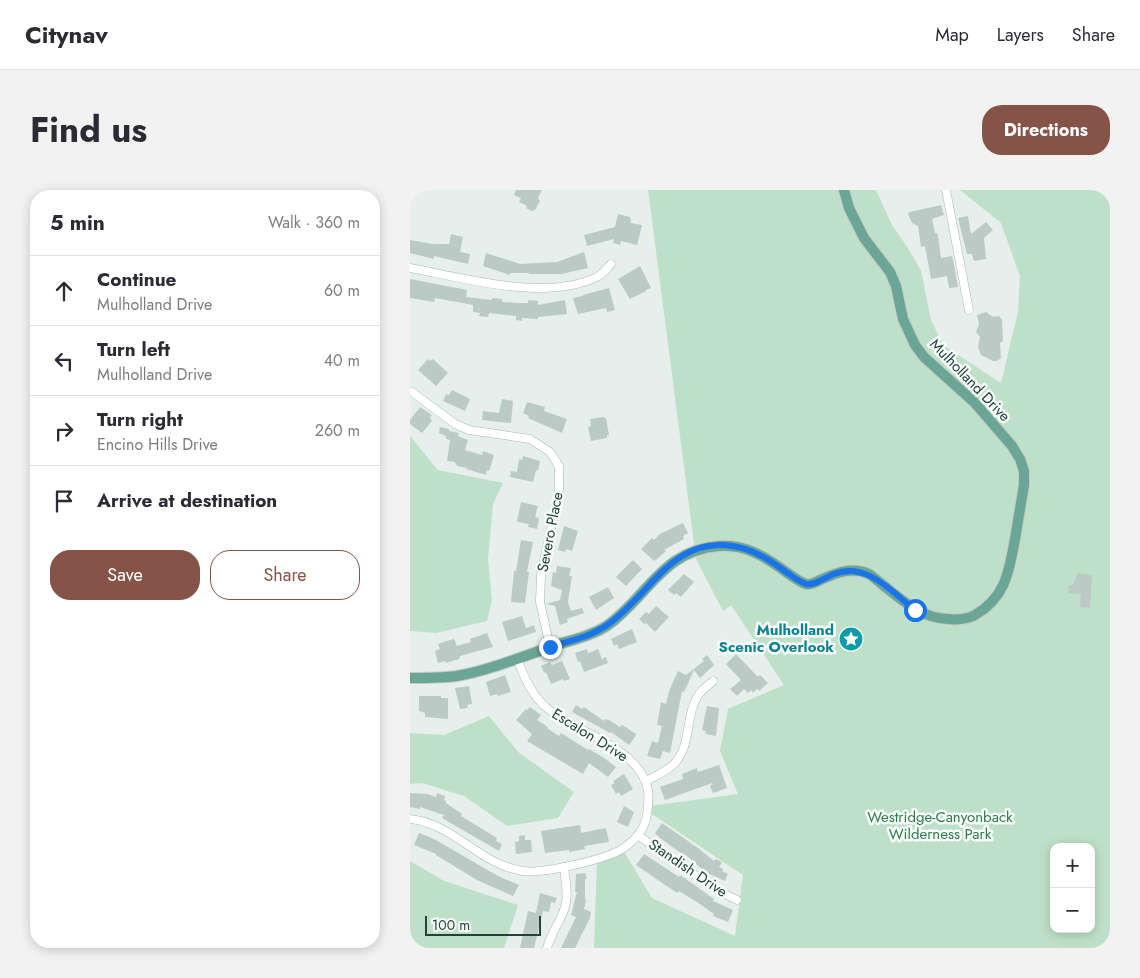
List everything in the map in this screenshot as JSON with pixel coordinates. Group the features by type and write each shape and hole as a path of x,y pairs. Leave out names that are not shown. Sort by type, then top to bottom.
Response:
{"main road":[{"name":"Mulholland Drive","path":"550,647 595,632 608,625 661,573 689,552 699,549 730,546 753,551 767,558 799,581 809,584 837,573 857,570 870,575 915,610 934,618 955,620 973,616 990,604 1001,590 1009,573 1024,485 1024,471 1020,459 1012,446 975,403 924,357 914,345 903,319 896,286 890,272 864,238 849,208 844,190"},
{"path":"410,678 457,676 550,647"}],"street":[{"path":"946,190 970,310"},
{"path":"410,268 485,282 536,288 561,286 591,279 599,276 611,264"},
{"name":"Severo Place","path":"412,392 455,424 469,430 530,439 550,452 559,466 559,492 541,576 540,602 550,647"},
{"name":"Escalon Drive","path":"518,658 524,677 534,694 549,710 626,756 639,768 646,781"},
{"path":"410,819 422,820 447,831 491,860 522,871 538,872 564,867 593,860 623,849 639,836 648,815 649,792 646,781 674,765 685,745 699,694 713,681"},
{"name":"Standish Drive","path":"639,836 717,890 736,900"},
{"path":"548,948 549,940 565,908 567,894 564,867"}],"green space":[{"name":"Westridge-Canyonback Wilderness Park","path":"648,190 876,190 892,225 921,271 931,320 943,345 1001,383 1018,312 1020,276 1001,223 960,190 1110,190 1110,948 594,948 597,859 623,850 652,898 735,936 743,875 649,812 650,806 738,794 720,751 728,709 784,685 731,605 723,611 696,559"},
{"path":"410,436 438,470 503,483 493,504 488,559 492,600 487,621 436,633 410,631"},
{"path":"489,716 518,752 574,792 558,818 507,826 464,796 422,783 410,784 410,733 444,735"},
{"path":"410,861 444,881 518,905 504,948 410,948"}],"building":[{"path":"516,190 542,190 538,198 540,201 535,210 532,211 526,208 527,206 519,202 521,198 514,195"},
{"path":"941,205 944,215 932,219 935,233 938,236 941,258 952,256 958,287 949,288 947,276 931,279 925,246 921,247 918,226 912,223 908,214"},
{"path":"618,214 630,217 631,223 642,225 637,245 621,241 620,245 613,243 614,239 587,246 584,235 615,227"},
{"path":"968,216 971,234 986,222 993,230 984,238 986,259 974,261 972,254 967,254 958,218"},
{"path":"451,234 463,237 460,252 470,254 468,264 434,256 434,259 410,253 410,240 433,244 449,244"},
{"path":"584,252 588,268 561,274 510,273 510,275 483,266 486,253 520,264 557,262"},
{"path":"640,266 651,288 630,299 618,279"},
{"path":"410,279 467,290 466,297 492,300 492,298 502,299 502,302 528,303 528,300 538,301 538,305 565,300 567,314 538,317 538,319 522,318 522,321 516,320 516,316 489,313 488,317 479,316 480,313 473,312 473,305 435,298 434,302 410,298"},
{"path":"609,288 615,310 607,312 606,308 578,314 573,298"},
{"path":"986,312 993,317 999,316 1002,320 1003,341 1000,343 1001,358 997,361 981,355 978,347 980,337 976,332 979,324 977,315"},
{"path":"428,359 430,361 433,359 448,373 436,386 418,370"},
{"path":"452,390 470,399 465,411 443,401 446,394 449,395"},
{"path":"502,399 513,401 511,423 482,420 483,411 499,413"},
{"path":"527,402 545,407 544,411 567,419 562,433 528,418 529,416 523,413"},
{"path":"420,407 432,415 430,417 432,421 422,433 410,424 410,420"},
{"path":"606,418 609,435 607,435 607,438 591,441 588,427 591,426 590,419"},
{"path":"440,427 459,433 458,436 468,440 465,450 482,455 483,451 494,455 486,475 457,466 455,462 447,461 450,440 439,433"},
{"path":"523,456 540,461 533,482 510,477 511,471 517,472 519,459 522,460"},
{"path":"521,502 538,506 535,517 539,518 537,529 528,527 529,524 517,522"},
{"path":"683,523 688,533 683,536 684,539 664,550 666,551 654,561 641,549 652,538 654,540 660,534"},
{"path":"564,526 578,531 572,551 566,549 565,552 558,550"},
{"path":"521,540 533,542 527,572 529,572 525,603 511,602 514,571 516,571"},
{"path":"633,560 642,569 626,586 616,577"},
{"path":"557,566 571,568 569,576 572,576 568,602 571,611 582,608 584,613 567,619 568,622 560,625 555,606 546,604 560,600 562,590 551,586 553,572 556,573"},
{"path":"1078,573 1091,575 1092,577 1090,608 1080,607 1081,594 1068,593 1069,585 1073,585"},
{"path":"684,574 694,582 681,597 676,593 674,595 668,590"},
{"path":"608,587 614,598 596,610 589,597"},
{"path":"656,606 669,617 655,632 639,619 646,612 649,614"},
{"path":"522,616 526,628 534,625 536,632 508,641 502,622"},
{"path":"632,629 637,642 619,649 617,644 614,646 611,639"},
{"path":"487,633 493,647 460,656 459,659 446,663 445,661 438,663 435,651 440,649 438,644 454,639 457,646 471,642 470,639"},
{"path":"587,649 588,653 598,649 602,659 606,657 608,663 584,672 575,653"},
{"path":"736,654 758,677 760,675 768,683 759,691 757,689 753,693 751,690 748,693 744,689 737,696 730,689 741,680 726,664"},
{"path":"707,655 714,665 700,678 694,670 684,692 682,691 670,753 663,751 660,759 647,756 652,741 658,743 662,726 657,725 661,702 666,704 669,691 678,671 686,675 704,661 702,659"},
{"path":"562,661 570,679 564,681 563,679 551,684 541,666 550,662 552,665"},
{"path":"505,675 511,692 490,696 486,682"},
{"path":"469,686 472,704 467,705 468,708 460,709 455,688"},
{"path":"419,696 441,696 441,698 448,698 448,719 425,717 425,713 419,711"},
{"path":"576,705 582,709 584,707 604,721 605,719 609,720 620,727 622,725 636,734 635,737 629,745 611,732 572,712"},
{"path":"707,706 719,708 716,736 705,734 706,731 702,730"},
{"path":"530,707 541,715 537,720 547,728 559,736 561,733 616,767 608,777 589,763 583,774 527,741 532,734 516,720"},
{"path":"719,765 727,788 713,793 710,786 712,783 665,800 660,787 683,779 682,774 697,768 698,772"},
{"path":"624,774 633,789 621,796 619,792 616,794 611,785 615,783 613,781"},
{"path":"410,793 427,794 436,797 437,793 445,796 444,800 446,803 462,814 461,816 497,838 496,841 502,844 499,851 442,818 444,815 420,807 420,809 410,807"},
{"path":"624,806 634,812 628,827 617,822"},
{"path":"662,823 714,861 716,859 722,862 719,867 728,874 725,881 705,872 686,855 660,838 655,833"},
{"path":"580,825 581,833 606,828 609,842 584,846 585,849 569,852 569,850 545,853 541,831"},
{"path":"419,833 434,839 498,876 519,885 513,896 477,880 436,854 414,845"},
{"path":"525,835 525,840 531,840 532,852 516,854 515,842 519,841 519,836"},
{"path":"644,854 679,877 680,875 714,899 713,901 733,910 728,922 713,916 714,914 700,904 679,891 677,893 636,865"},
{"path":"585,873 587,879 585,879 586,900 584,909 591,912 590,918 575,948 561,948 576,917 571,915 577,892 575,892 576,874"},
{"path":"540,893 557,898 555,903 551,902 549,912 543,911 534,948 520,948 528,911 536,913"}],"place":[{"name":"Mulholland Scenic Overlook","path":"851,639"}],"route":[{"path":"550,647 595,632 608,625 661,573 681,557 699,549 718,546 739,547 753,551 806,584 811,584 846,570 857,570 870,575 915,610"}]}
